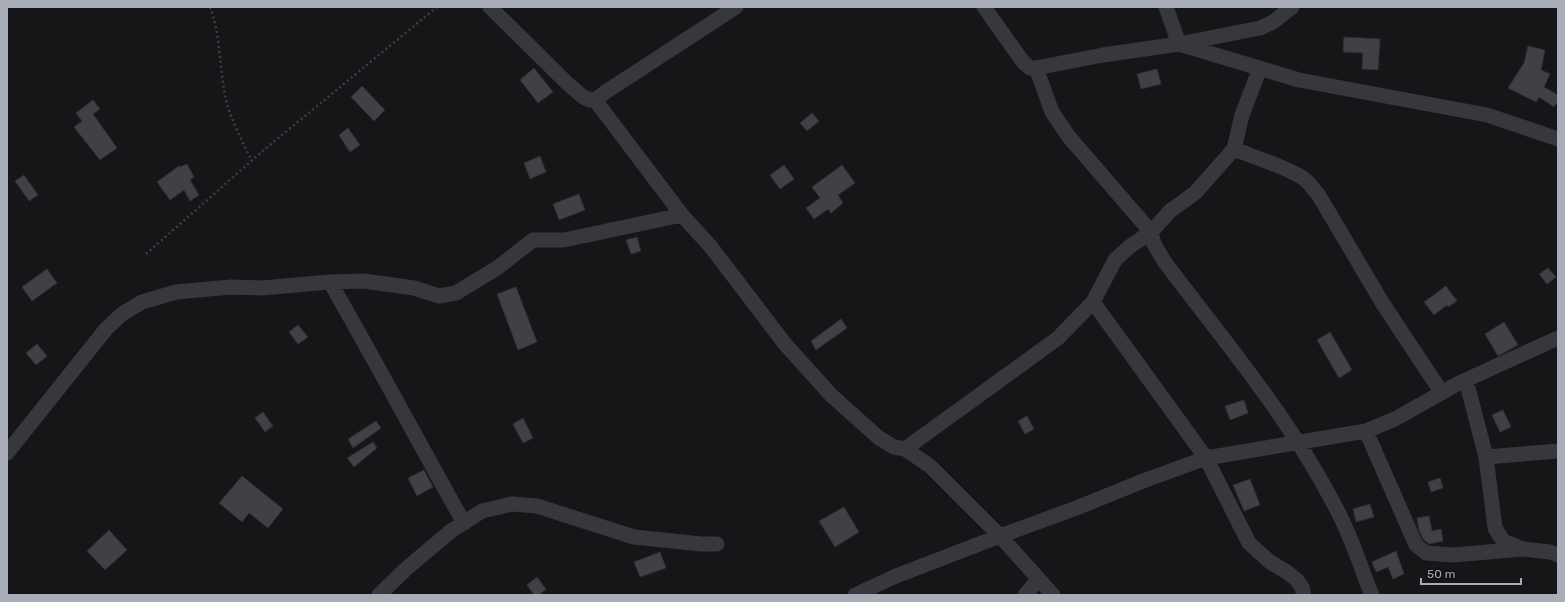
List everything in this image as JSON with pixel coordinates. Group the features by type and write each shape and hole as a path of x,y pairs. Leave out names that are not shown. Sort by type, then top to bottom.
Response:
{"street":[{"path":"490,7 573,89 583,97 590,100 595,100 715,12 736,7"},
{"path":"984,7 1022,62 1030,68 1103,55 1179,44 1260,28 1273,22 1292,7"},
{"path":"1166,7 1179,44"},
{"path":"1179,44 1299,80 1487,115 1558,139"},
{"path":"1036,68 1052,112 1065,131 1085,157 1151,232 1154,244 1164,261 1252,375 1298,443 1337,508 1372,595"},
{"path":"905,449 1058,338 1093,302 1115,260 1129,247 1151,232 1170,211 1196,193 1234,149 1242,115 1260,68"},
{"path":"595,100 682,215 711,247 785,344 831,394 879,438 894,447 905,449 930,466 1000,536 1053,595"},
{"path":"1234,149 1303,179 1318,194 1383,304 1442,393"},
{"path":"7,453 106,329 122,314 142,302 176,292 231,287 288,286 330,282 364,281 414,288 439,296 456,293 497,268 533,240 564,240 682,215"},
{"path":"330,282 464,523"},
{"path":"1093,302 1206,458 1249,543 1270,562 1297,580 1303,589 1303,595"},
{"path":"855,595 896,576 1206,458 1366,431 1395,419 1466,380 1558,338"},
{"path":"1466,380 1486,457 1495,528 1503,541 1523,549"},
{"path":"1366,431 1416,545 1426,553 1453,555 1523,549 1550,552 1558,555"},
{"path":"1486,457 1558,451"},
{"path":"379,595 407,568 451,531 482,512 512,504 538,506 634,537 701,544 717,544"},
{"path":"1025,595 1038,580"}],"path":[{"path":"210,7 218,39 225,96 236,127 252,160"},
{"path":"146,254 315,106 354,77 437,7"}],"building":[{"path":"1344,37 1380,39 1378,70 1362,69 1363,53 1343,52"},
{"path":"1528,46 1545,50 1541,70 1550,74 1544,87 1558,95 1558,101 1554,107 1539,97 1536,102 1508,88 1524,63"},
{"path":"534,68 553,92 538,103 520,80"},
{"path":"1157,69 1161,84 1141,89 1137,74"},
{"path":"362,86 385,110 374,121 351,97"},
{"path":"93,100 100,109 93,114 117,148 100,160 74,127 82,121 76,113"},
{"path":"812,113 819,121 807,131 800,123"},
{"path":"348,128 360,145 350,152 339,135"},
{"path":"540,156 546,172 530,179 524,163"},
{"path":"187,164 194,177 190,180 199,195 190,201 184,190 170,200 157,182 179,166 180,167"},
{"path":"784,165 794,179 780,189 770,175"},
{"path":"842,165 855,183 838,195 843,203 831,213 828,209 814,219 806,208 820,198 812,187"},
{"path":"24,175 38,195 29,201 15,181"},
{"path":"579,194 585,210 559,220 553,204"},
{"path":"637,237 641,251 631,254 626,240"},
{"path":"1548,268 1556,277 1547,284 1539,274"},
{"path":"47,269 57,283 32,301 22,287"},
{"path":"1446,286 1457,301 1448,307 1447,305 1434,315 1424,302"},
{"path":"516,287 537,342 518,350 497,294"},
{"path":"841,319 847,328 816,350 811,341"},
{"path":"1504,322 1518,345 1498,356 1485,334"},
{"path":"298,325 308,337 298,344 289,332"},
{"path":"1330,332 1352,370 1339,378 1317,340"},
{"path":"37,344 47,356 36,365 26,353"},
{"path":"1244,400 1248,413 1230,420 1225,406"},
{"path":"1503,410 1511,427 1500,432 1492,415"},
{"path":"263,412 273,426 265,432 255,418"},
{"path":"1027,416 1034,429 1025,434 1018,421"},
{"path":"523,418 533,438 523,443 513,424"},
{"path":"376,421 381,428 353,448 348,439"},
{"path":"373,442 377,448 354,467 347,458"},
{"path":"424,470 433,487 417,496 408,478"},
{"path":"242,476 283,509 268,528 249,513 242,522 219,503"},
{"path":"1440,478 1443,488 1431,492 1428,482"},
{"path":"1250,479 1260,505 1244,511 1233,485"},
{"path":"1370,504 1374,517 1356,522 1353,509"},
{"path":"844,507 859,532 835,547 819,521"},
{"path":"1429,516 1432,531 1441,529 1443,541 1429,544 1423,539 1419,530 1417,518"},
{"path":"109,530 127,550 105,570 87,551"},
{"path":"1396,551 1404,574 1393,579 1388,567 1376,572 1372,562"},
{"path":"660,552 666,568 640,577 634,562"},
{"path":"537,577 546,589 539,595 534,595 527,585"}]}
